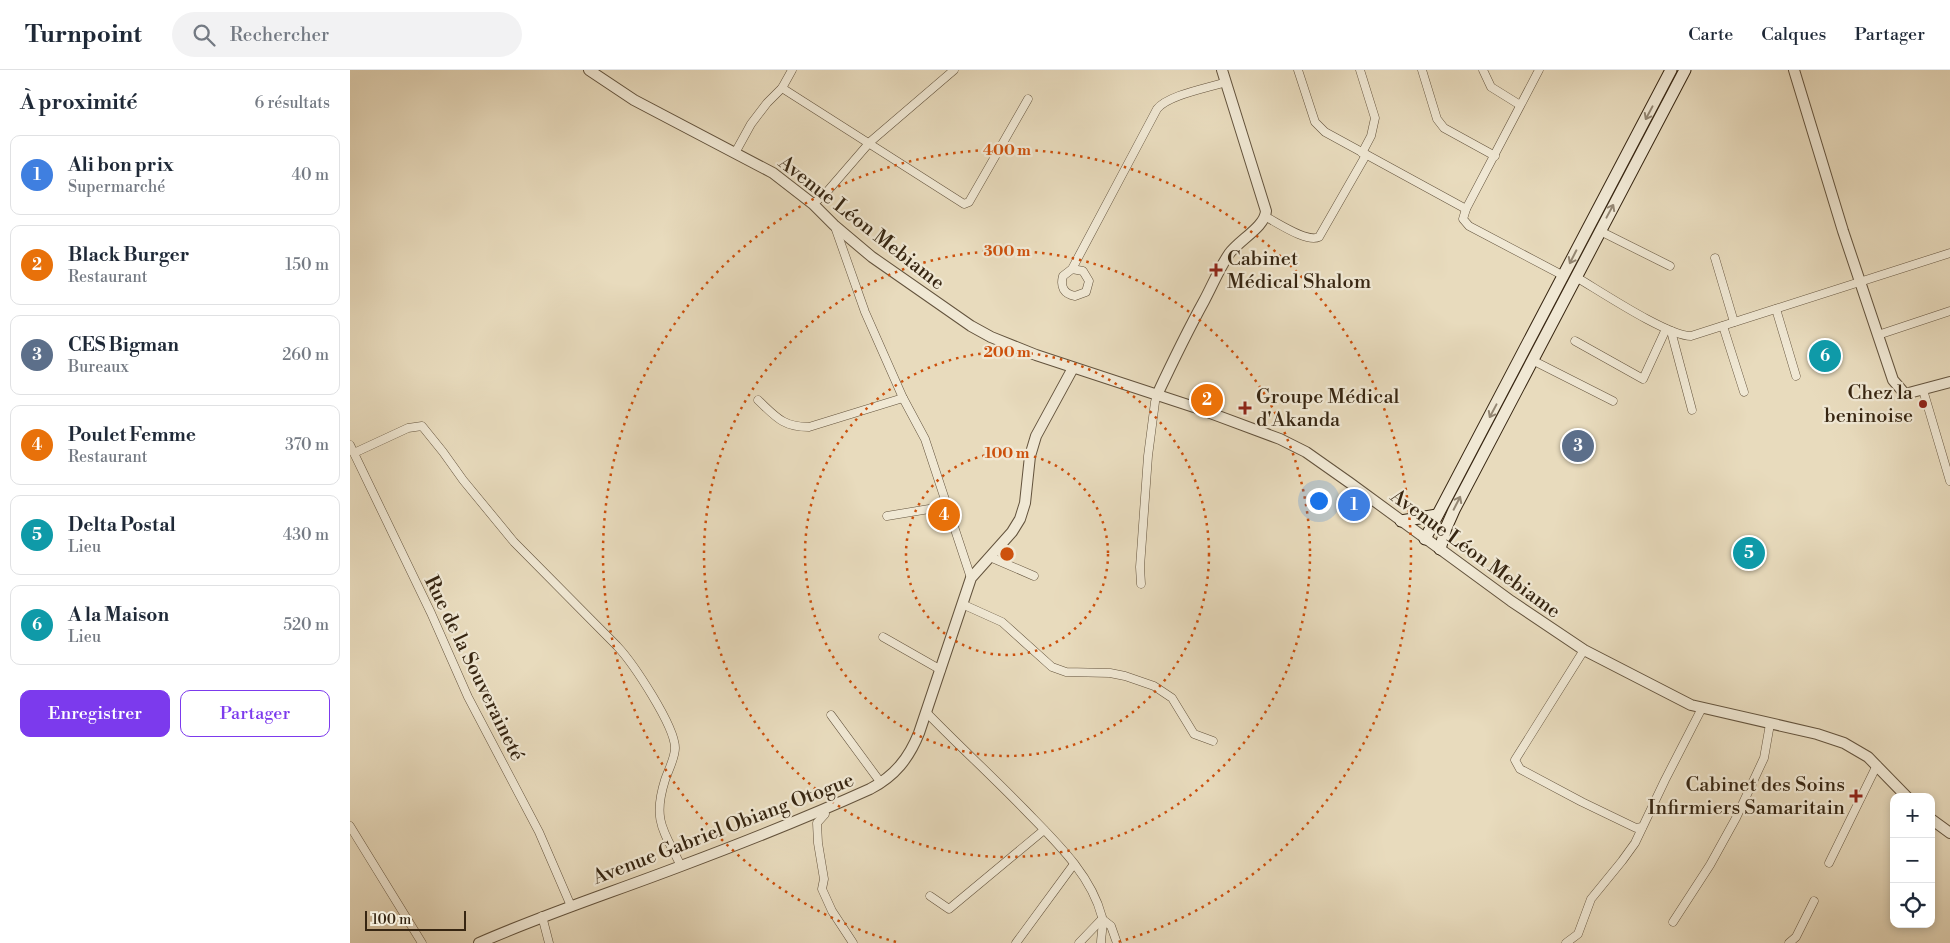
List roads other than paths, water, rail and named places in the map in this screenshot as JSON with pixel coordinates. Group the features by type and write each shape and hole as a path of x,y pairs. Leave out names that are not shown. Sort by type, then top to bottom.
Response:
{"main road":[{"path":"1440,549 1454,510 1532,360 1570,276 1671,70"},
{"path":"1425,539 1570,276 1600,231 1685,70"},
{"path":"1402,521 1437,515"}],"street":[{"name":"Avenue Léon Mebiame","path":"589,70 634,100 773,173 813,204 834,225 889,269 971,326 1011,346 1249,426 1306,452 1531,616 1584,650 1672,697 1702,708 1818,734 1844,743 1857,749 1877,765 1903,793"},
{"path":"735,153 751,124 767,103 782,88 792,70"},
{"path":"813,204 825,194 870,142 902,112 954,70"},
{"path":"1141,584 1140,567 1148,456 1155,402 1176,355 1225,261 1241,240 1261,224 1266,217 1222,70"},
{"path":"1298,70 1315,122 1325,132 1466,209"},
{"path":"1266,217 1306,238 1319,237 1364,154 1371,136 1375,118 1360,70"},
{"path":"1422,70 1438,119 1444,128 1494,156"},
{"path":"1483,70 1491,87 1520,105"},
{"path":"1538,70 1466,209 1463,219 1469,226 1570,276 1669,330 1691,336 1950,253"},
{"path":"1794,70 1843,231 1893,380 1905,394 1950,382"},
{"path":"1072,269 1157,109 1172,100 1226,82"},
{"path":"782,88 966,204 969,202 1028,98"},
{"path":"834,225 865,312 903,398 925,439 972,578"},
{"path":"1600,231 1670,266"},
{"path":"1715,258 1734,322"},
{"path":"1776,309 1796,376"},
{"path":"1878,335 1950,311"},
{"path":"1723,326 1744,392"},
{"path":"1575,342 1643,379 1669,330"},
{"path":"1669,330 1692,410"},
{"path":"1532,360 1613,401"},
{"name":"Avenue Gabriel Obiang Otogue","path":"478,943 542,916 681,866 824,810 881,783 898,770 913,747 972,578 1012,532 1020,519 1025,503 1030,456 1036,436 1073,368"},
{"path":"1923,390 1948,467 1950,482"},
{"path":"758,400 783,423 796,427 809,426 903,398"},
{"path":"354,453 408,428 422,426 514,542 612,640 632,663 671,732 674,742 675,749 659,801 658,814 661,826 681,866"},
{"name":"Rue de la Souveraineté","path":"350,445 427,604 468,697 538,832 571,906"},
{"path":"887,516 947,506"},
{"path":"990,557 1034,576"},
{"path":"962,604 1002,622 1052,667 1066,672 1110,672 1154,686 1172,698 1194,734 1213,741"},
{"path":"883,637 941,670"},
{"path":"1584,650 1515,760 1515,763 1520,769 1582,802 1636,828 1642,827"},
{"path":"1566,943 1578,934 1591,899 1635,843 1702,708"},
{"path":"926,712 982,765 1074,864 1096,899 1102,919 1101,943"},
{"path":"831,714 881,783"},
{"path":"1673,922 1710,865 1736,818 1764,758 1770,724"},
{"path":"1829,864 1877,765"},
{"path":"824,810 825,814 817,823 824,879 822,889 844,932 853,943"},
{"path":"1935,822 1950,833"},
{"path":"350,826 422,943"},
{"path":"930,896 949,909 1044,830"},
{"path":"1016,943 1074,864"},
{"path":"1789,943 1796,937 1814,901"},
{"path":"542,916 550,943"},
{"path":"1079,943 1102,919"},
{"path":"1102,919 1111,926 1117,943"}],"place":[{"name":"Cabinet Médical Shalom","path":"1216,270"},
{"name":"A la Maison","path":"1825,356"},
{"name":"Black Burger","path":"1207,400"},
{"name":"Chez la beninoise","path":"1923,404"},
{"name":"Groupe Médical d'Akanda","path":"1245,408"},
{"name":"CES Bigman","path":"1578,446"},
{"name":"Ali bon prix","path":"1354,505"},
{"name":"Poulet Femme","path":"944,515"},
{"name":"Delta Postal","path":"1749,553"},
{"name":"Cabinet des Soins Infirmiers Samaritain","path":"1856,796"}]}
